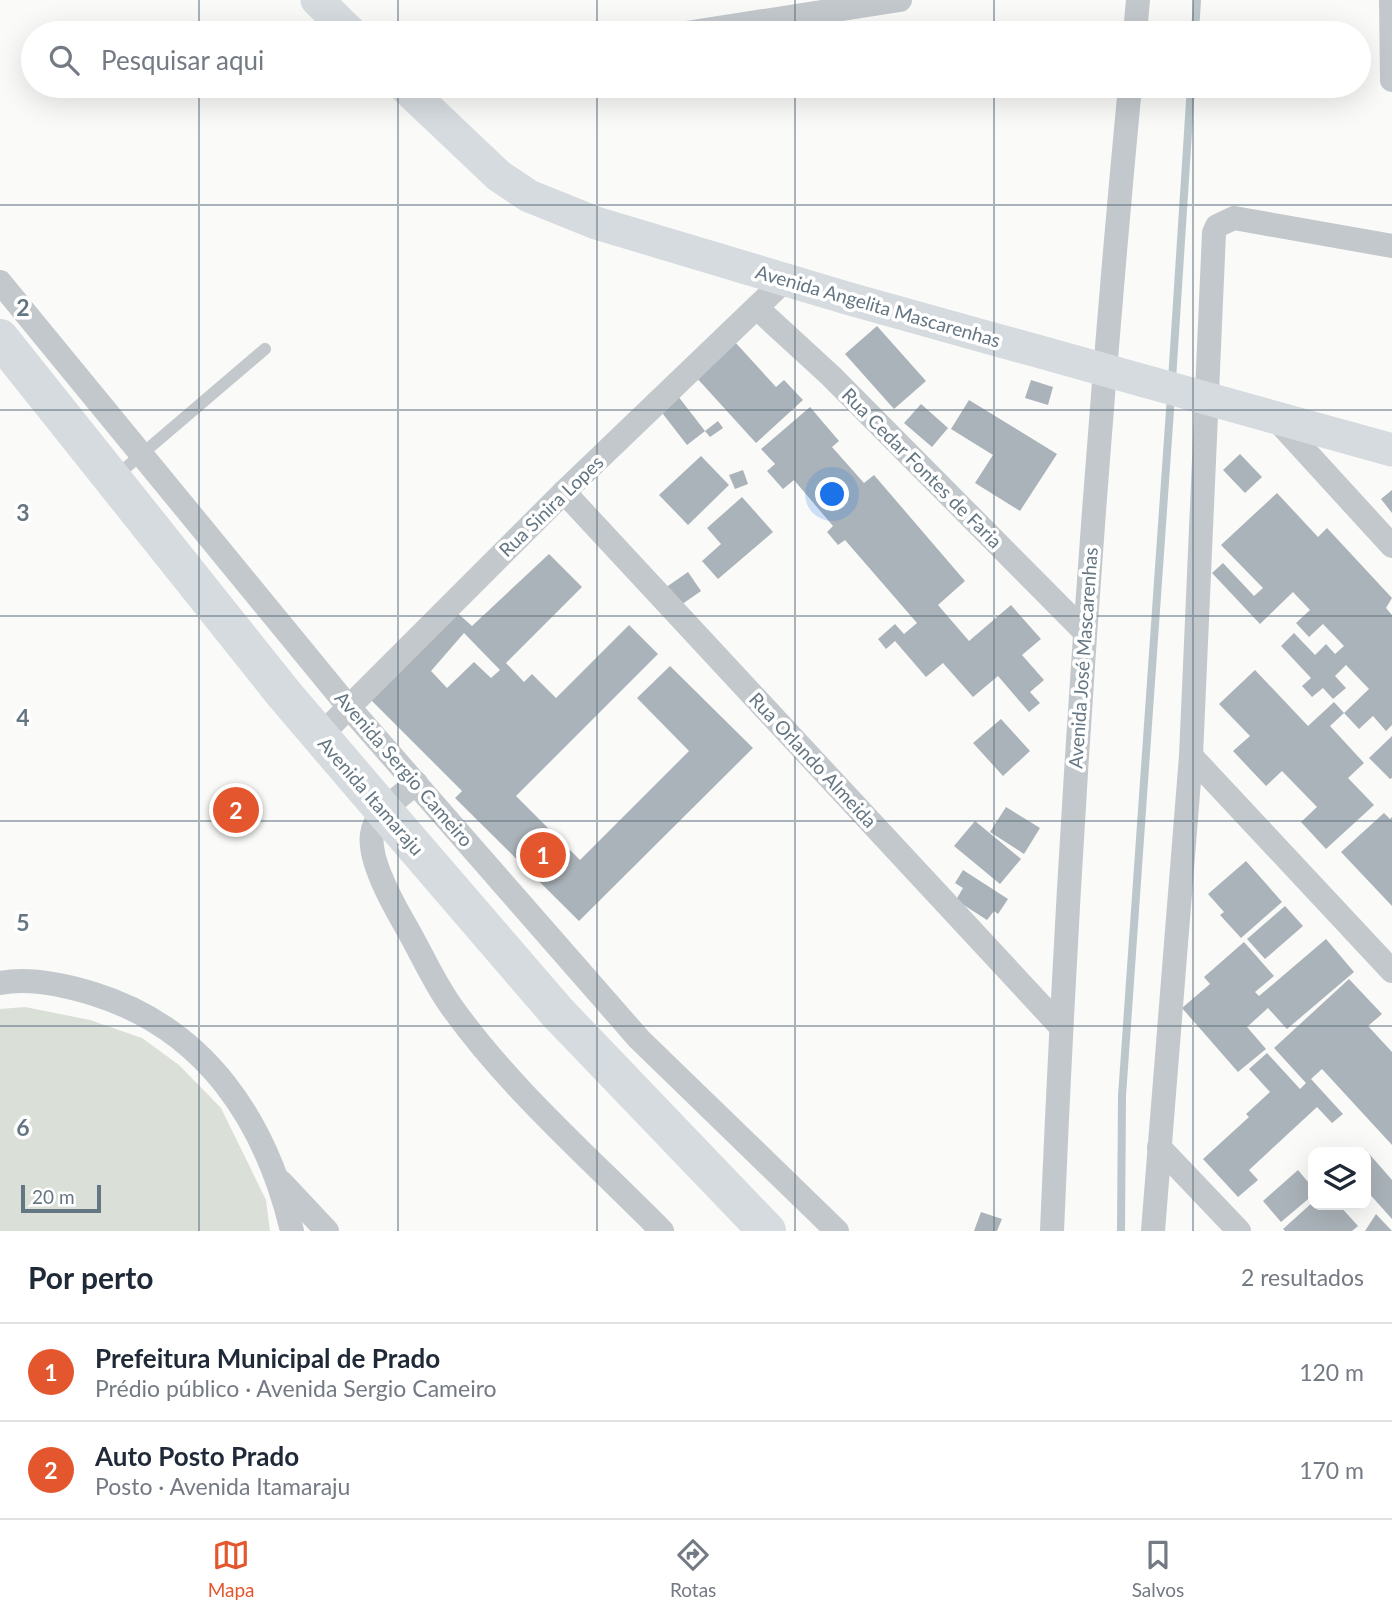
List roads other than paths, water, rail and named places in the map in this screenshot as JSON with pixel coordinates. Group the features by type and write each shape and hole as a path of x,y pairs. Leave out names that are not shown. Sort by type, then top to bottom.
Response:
{"main road":[{"name":"Avenida Itamaraju","path":"0,338 320,736 384,811 557,1012 767,1231"}],"street":[{"path":"317,0 339,21"},
{"path":"764,21 900,0"},
{"path":"1136,21 1138,0"},
{"path":"1391,0 1392,80"},
{"name":"Avenida Angelita Mascarenhas","path":"416,98 472,153 530,196 596,223 785,280 1392,450"},
{"name":"Avenida José Mascarenhas","path":"1052,1231 1084,631 1118,373 1129,98"},
{"path":"1153,1231 1191,756 1206,470 1197,396 1217,226 1234,218 1392,246"},
{"name":"Rua Sinira Lopes","path":"320,736 347,705 564,492 785,280"},
{"name":"Avenida Sergio Cameiro","path":"0,282 347,705 639,1039 837,1231"},
{"name":"Rua Cedar Fontes de Faria","path":"757,308 831,376 1084,631"},
{"path":"1275,418 1392,546"},
{"name":"Rua Orlando Almeida","path":"564,492 1061,1027"},
{"path":"1191,756 1392,971"},
{"path":"416,783 384,811 374,825 373,854 390,899 450,1005 517,1084 662,1231"},
{"path":"0,982 16,980 72,987 128,1004 182,1037 219,1076 255,1130 278,1179 292,1231"},
{"path":"1158,1147 1239,1231"},
{"path":"278,1179 327,1231"}],"lane":[{"path":"113,480 265,349"}],"waterway":[{"path":"1196,21 1197,0"},
{"path":"1172,380 1190,98"},
{"path":"1121,1231 1122,1096 1171,396"}],"place":[{"name":"Auto Posto Prado","path":"236,810"},
{"name":"Prefeitura Municipal de Prado","path":"543,855"}]}
